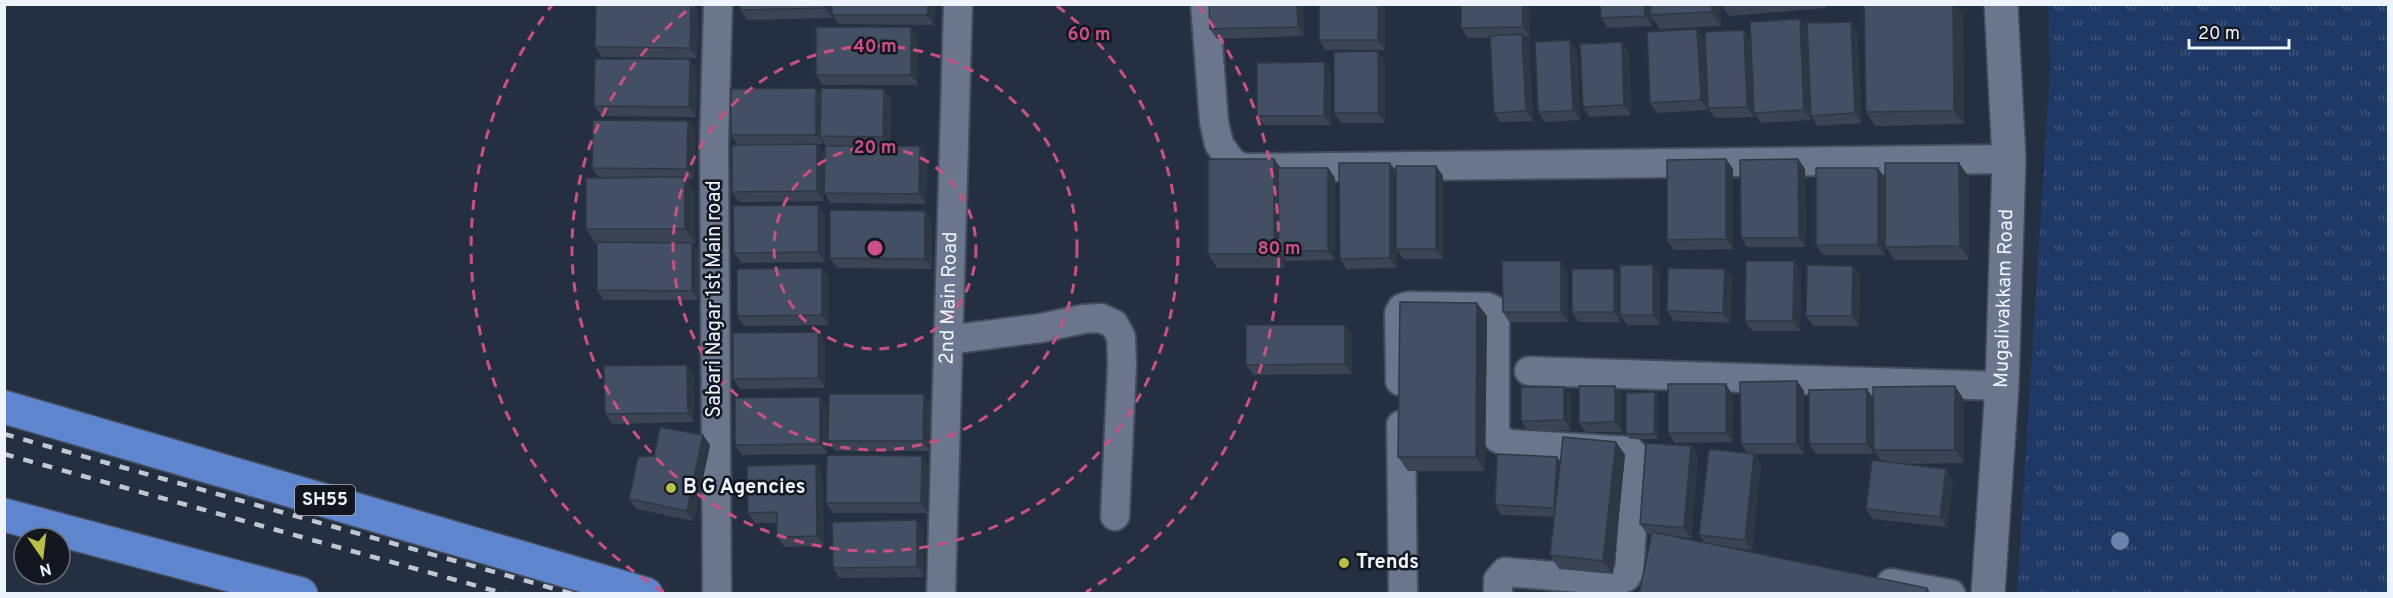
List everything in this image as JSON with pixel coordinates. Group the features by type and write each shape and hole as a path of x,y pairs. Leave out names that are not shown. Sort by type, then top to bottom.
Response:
{"main road":[{"name":"SH55","path":"4,407 646,594"},
{"path":"4,515 301,594"}],"street":[{"name":"Sabari Nagar 1st Main road","path":"717,4 714,143 717,594"},
{"name":"2nd Main Road","path":"941,594 958,4"},
{"path":"1205,4 1214,122 1219,144 1234,164 1245,168 2008,159"},
{"name":"Mugalivakkam Road","path":"1988,594 2002,386 2008,159 2001,4"},
{"path":"1403,594 1399,313 1402,308 1408,306 1486,307 1494,310 1495,430 1502,441 1509,444 1630,451 1637,458 1629,572 1626,577 1617,582 1505,572 1498,580 1498,594"},
{"path":"948,340 1041,328 1083,319 1101,318 1114,324 1121,338 1122,364 1115,516"},
{"path":"1529,371 2002,386"},
{"path":"1643,594 1650,549 1657,543"},
{"path":"1860,577 1951,594"}],"green space":[{"path":"2048,5 2388,5 2388,593 2017,593 2050,69"}],"building":[{"path":"596,4 691,4 690,48 595,47"},
{"path":"740,4 825,4 825,8 740,10"},
{"path":"832,4 928,4 927,15 832,15"},
{"path":"1209,4 1297,4 1298,27 1210,29"},
{"path":"1319,4 1378,4 1378,40 1319,40"},
{"path":"1461,4 1523,4 1523,27 1461,28"},
{"path":"1600,4 1644,4 1645,16 1601,18"},
{"path":"1650,4 1711,4 1712,12 1650,15"},
{"path":"1864,4 1953,4 1954,111 1866,112"},
{"path":"1800,19 1804,110 1754,113 1750,22"},
{"path":"1851,22 1855,113 1811,116 1807,23"},
{"path":"816,27 911,27 911,75 816,75"},
{"path":"1697,29 1701,100 1650,103 1647,32"},
{"path":"1744,30 1747,107 1708,108 1705,32"},
{"path":"1522,34 1526,111 1494,113 1490,36"},
{"path":"1570,40 1573,111 1538,112 1535,42"},
{"path":"1622,42 1624,105 1583,107 1580,44"},
{"path":"1378,51 1378,113 1334,113 1334,52"},
{"path":"595,59 690,59 689,107 594,106"},
{"path":"1325,62 1324,116 1257,116 1257,63"},
{"path":"816,88 816,135 731,135 731,89"},
{"path":"821,88 884,89 883,137 820,136"},
{"path":"593,120 688,121 687,169 592,168"},
{"path":"817,144 817,191 732,192 732,145"},
{"path":"825,146 920,146 919,194 824,193"},
{"path":"1208,159 1274,159 1274,254 1208,254"},
{"path":"1726,159 1726,239 1667,240 1667,160"},
{"path":"1798,159 1799,238 1741,238 1740,160"},
{"path":"1339,163 1390,163 1390,258 1340,259"},
{"path":"1885,163 1959,163 1960,246 1885,247"},
{"path":"1396,166 1436,166 1436,249 1396,249"},
{"path":"1278,168 1328,168 1328,251 1279,251"},
{"path":"1816,168 1878,168 1878,245 1816,245"},
{"path":"685,177 685,229 586,229 586,178"},
{"path":"818,205 818,252 734,253 733,206"},
{"path":"830,210 925,211 925,259 830,258"},
{"path":"597,242 692,243 692,291 597,290"},
{"path":"1502,261 1561,261 1561,312 1503,312"},
{"path":"1746,261 1794,261 1793,321 1745,321"},
{"path":"1620,265 1653,265 1653,315 1620,315"},
{"path":"1807,265 1853,266 1852,316 1806,316"},
{"path":"822,268 822,315 737,316 737,269"},
{"path":"1668,268 1725,269 1723,313 1667,311"},
{"path":"1572,269 1614,269 1614,312 1572,312"},
{"path":"1400,302 1477,303 1476,457 1398,457"},
{"path":"1246,325 1345,325 1345,364 1246,365"},
{"path":"818,332 818,378 733,379 733,333"},
{"path":"687,365 688,413 605,414 604,366"},
{"path":"1797,381 1797,444 1741,444 1740,382"},
{"path":"1668,384 1726,384 1726,433 1668,433"},
{"path":"1579,386 1615,386 1615,422 1579,423"},
{"path":"1955,386 1955,450 1874,450 1873,387"},
{"path":"1521,387 1564,387 1564,420 1521,421"},
{"path":"1867,389 1867,444 1809,444 1809,390"},
{"path":"1655,392 1654,434 1626,434 1626,393"},
{"path":"829,394 924,394 923,441 828,441"},
{"path":"820,397 820,444 735,445 735,398"},
{"name":"B G Agencies","path":"660,427 703,435 687,511 629,499 638,457 654,456"},
{"path":"1563,437 1616,442 1603,561 1550,555"},
{"path":"1646,443 1691,446 1684,528 1640,524"},
{"path":"1709,449 1754,454 1745,540 1699,535"},
{"path":"1497,454 1557,457 1554,508 1495,505"},
{"path":"827,455 922,456 921,503 826,503"},
{"path":"1872,460 1946,469 1940,517 1866,509"},
{"path":"816,464 817,536 777,537 777,512 748,513 747,466"},
{"path":"917,520 917,567 833,568 832,522"},
{"path":"1652,532 1927,588 1926,594 1639,594"}],"railway":[{"path":"4,434 573,594"},
{"path":"4,454 506,594"}],"place":[{"name":"B G Agencies","path":"671,488"},
{"name":"Trends","path":"1344,563"}]}
